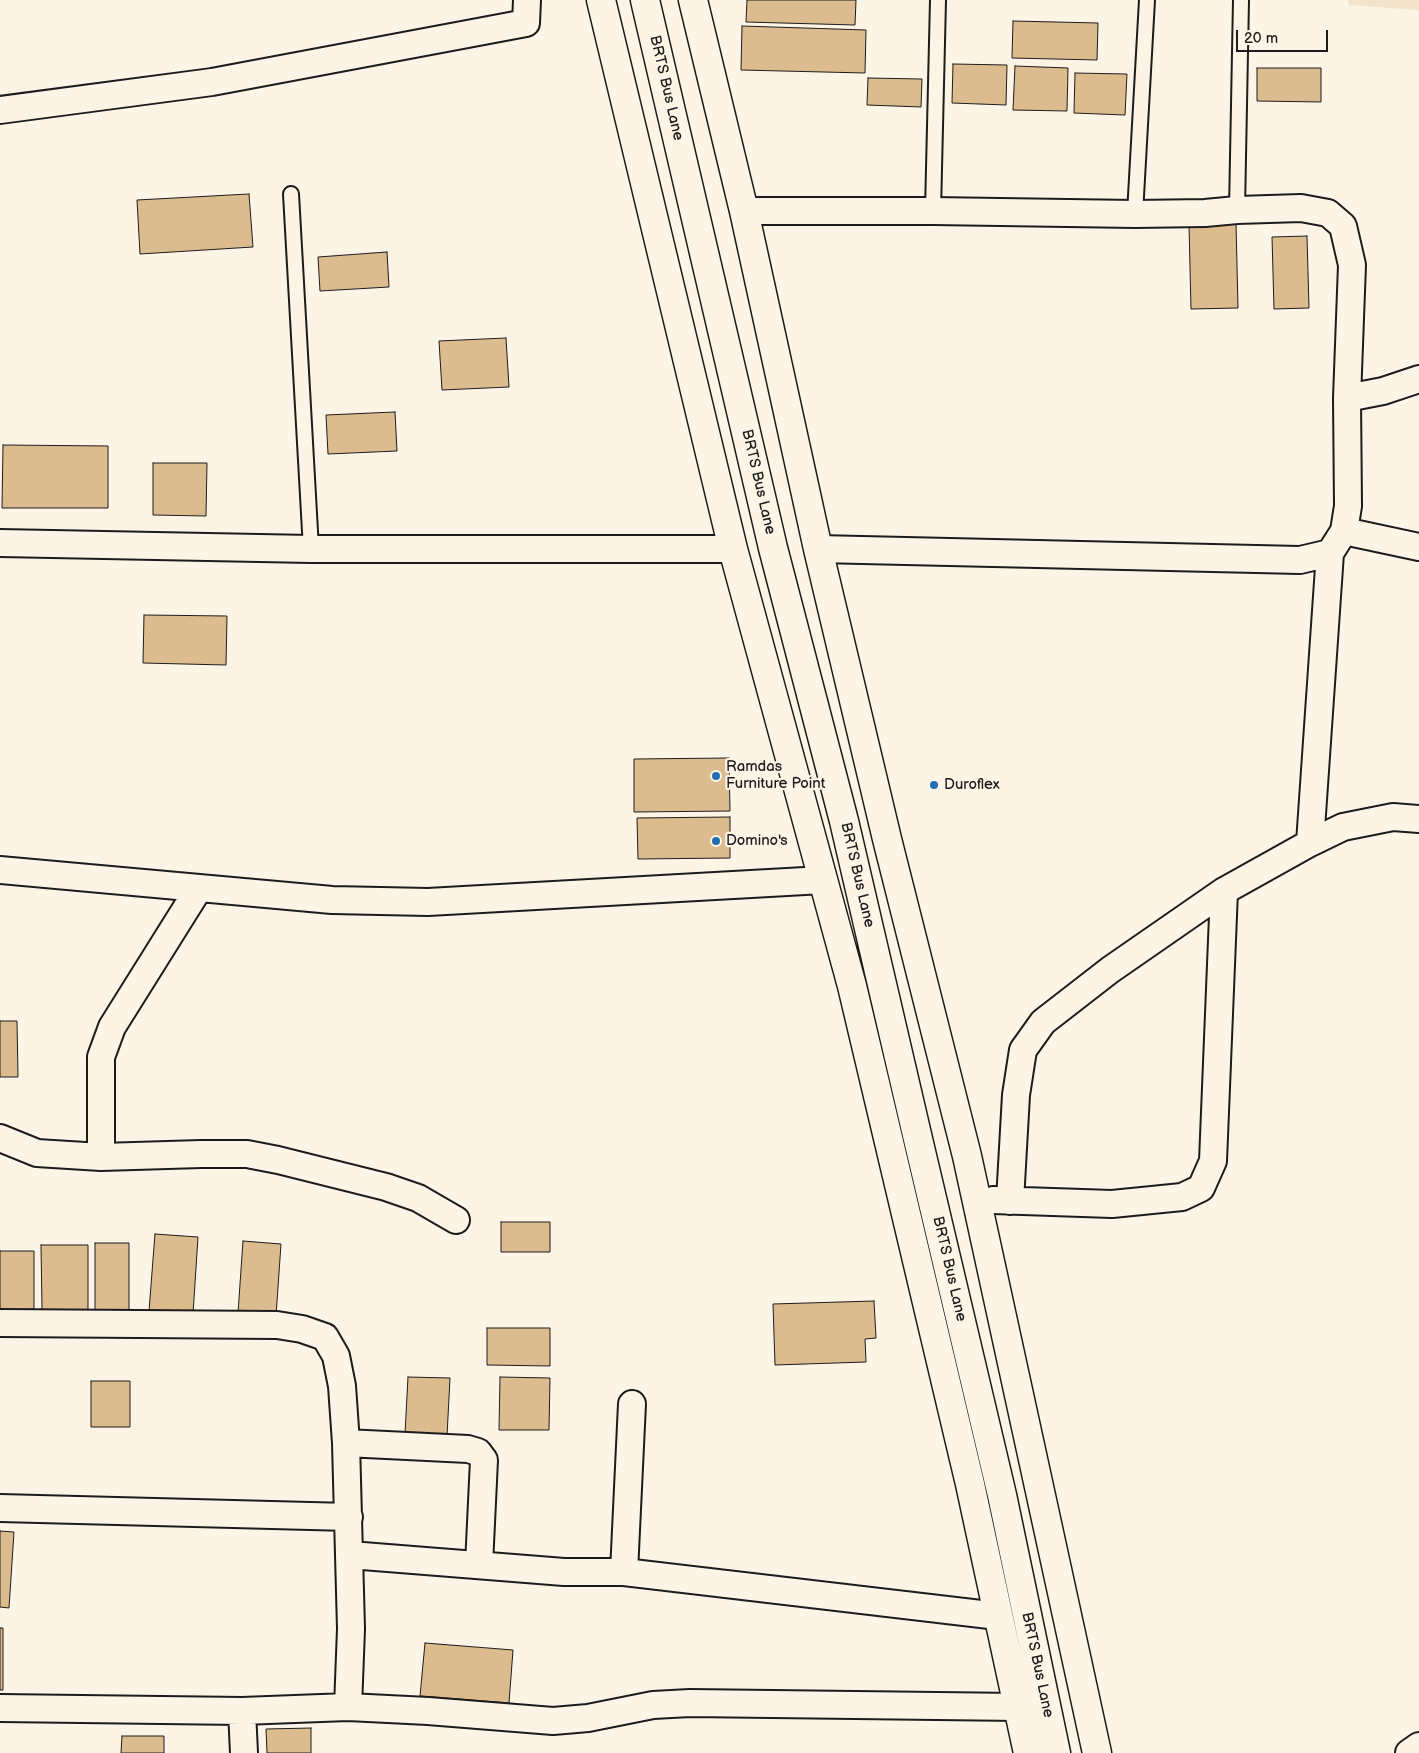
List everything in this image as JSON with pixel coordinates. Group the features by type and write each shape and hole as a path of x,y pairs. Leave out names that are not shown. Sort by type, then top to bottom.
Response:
{"main road":[{"path":"601,0 732,549 852,986 959,1436 1028,1753"},
{"name":"BRTS Bus Lane","path":"645,0 773,548 844,821 1002,1495 1056,1753"},
{"path":"694,0 744,211 818,549 887,839 967,1156 1097,1753"}],"street":[{"path":"0,110 212,82 526,23 527,0"},
{"path":"744,211 1135,214 1205,213 1301,208 1328,213 1343,226 1352,265 1348,398 1348,506 1344,531 1330,553 1310,843"},
{"path":"1348,398 1383,392 1419,380"},
{"path":"1344,531 1419,547"},
{"path":"0,543 311,549 732,549"},
{"path":"818,549 1300,560 1330,553"},
{"path":"1010,1201 1016,1095 1023,1050 1043,1022 1110,970 1224,891 1310,843 1343,826 1393,817 1419,819"},
{"path":"0,870 332,900 428,902 823,880"},
{"path":"100,1157 102,1057 112,1027 199,888"},
{"path":"977,1200 1112,1204 1182,1197 1201,1188 1213,1161 1224,891"},
{"path":"0,1138 37,1153 100,1157 247,1154 270,1158 386,1187 418,1198 456,1220"},
{"path":"0,1323 277,1325 302,1329 324,1338 336,1356 342,1386 346,1443 351,1629 348,1707"},
{"path":"624,1572 632,1404"},
{"path":"346,1443 468,1448 478,1452 484,1460 479,1565"},
{"path":"0,1508 349,1517"},
{"path":"350,1554 564,1572 624,1572 998,1616"},
{"path":"0,1708 242,1711 348,1707 553,1721 588,1718 652,1705 690,1703 1018,1707"},
{"path":"242,1711 244,1753"},
{"path":"1409,1753 1419,1746"}],"lane":[{"path":"933,211 938,0"},
{"path":"1135,214 1147,0"},
{"path":"1237,210 1241,0"},
{"path":"291,194 311,549"}],"shaded area":[{"path":"1348,0 1419,0 1419,10 1349,5"}],"building":[{"path":"747,0 856,0 855,25 746,22"},
{"path":"1013,21 1098,23 1097,60 1012,58"},
{"path":"742,26 866,30 865,73 741,70"},
{"path":"953,64 1007,65 1006,105 952,103"},
{"path":"1015,66 1068,68 1067,111 1013,110"},
{"path":"1257,68 1321,68 1321,102 1257,101"},
{"path":"1075,73 1127,74 1125,115 1074,113"},
{"path":"868,78 922,79 921,107 867,105"},
{"path":"249,194 253,247 140,254 137,200"},
{"path":"1236,223 1238,308 1191,309 1189,225"},
{"path":"1307,236 1309,308 1274,309 1272,237"},
{"path":"387,252 389,287 320,291 318,257"},
{"path":"506,338 509,387 442,390 439,341"},
{"path":"395,412 397,451 328,454 326,415"},
{"path":"3,445 108,446 108,508 2,508"},
{"path":"153,463 207,463 206,516 153,515"},
{"path":"144,615 227,616 226,665 143,663"},
{"path":"729,758 730,811 634,812 634,759"},
{"path":"730,817 730,858 638,859 637,818"},
{"path":"0,1021 17,1021 18,1077 0,1077"},
{"path":"501,1222 550,1222 550,1252 501,1252"},
{"path":"155,1234 198,1237 193,1314 149,1311"},
{"path":"243,1241 281,1244 276,1316 238,1313"},
{"path":"95,1243 129,1243 129,1311 95,1312"},
{"path":"41,1245 88,1245 88,1310 42,1310"},
{"path":"0,1251 34,1251 34,1309 0,1310"},
{"path":"874,1301 876,1338 865,1339 866,1362 775,1365 773,1304"},
{"path":"487,1328 550,1328 550,1366 487,1365"},
{"path":"408,1377 450,1378 447,1436 405,1434"},
{"path":"500,1377 550,1378 549,1430 499,1430"},
{"path":"91,1381 130,1381 130,1427 91,1427"},
{"path":"0,1531 14,1532 9,1608 0,1607"},
{"path":"0,1628 3,1628 3,1690 0,1690"},
{"path":"425,1643 513,1650 509,1703 420,1696"},
{"path":"311,1728 311,1753 267,1753 266,1729"},
{"path":"122,1736 164,1736 164,1753 121,1753"}],"place":[{"name":"Ramdas Furniture Point","path":"716,776"},
{"name":"Duroflex","path":"934,785"},
{"name":"Domino's","path":"716,841"}]}
